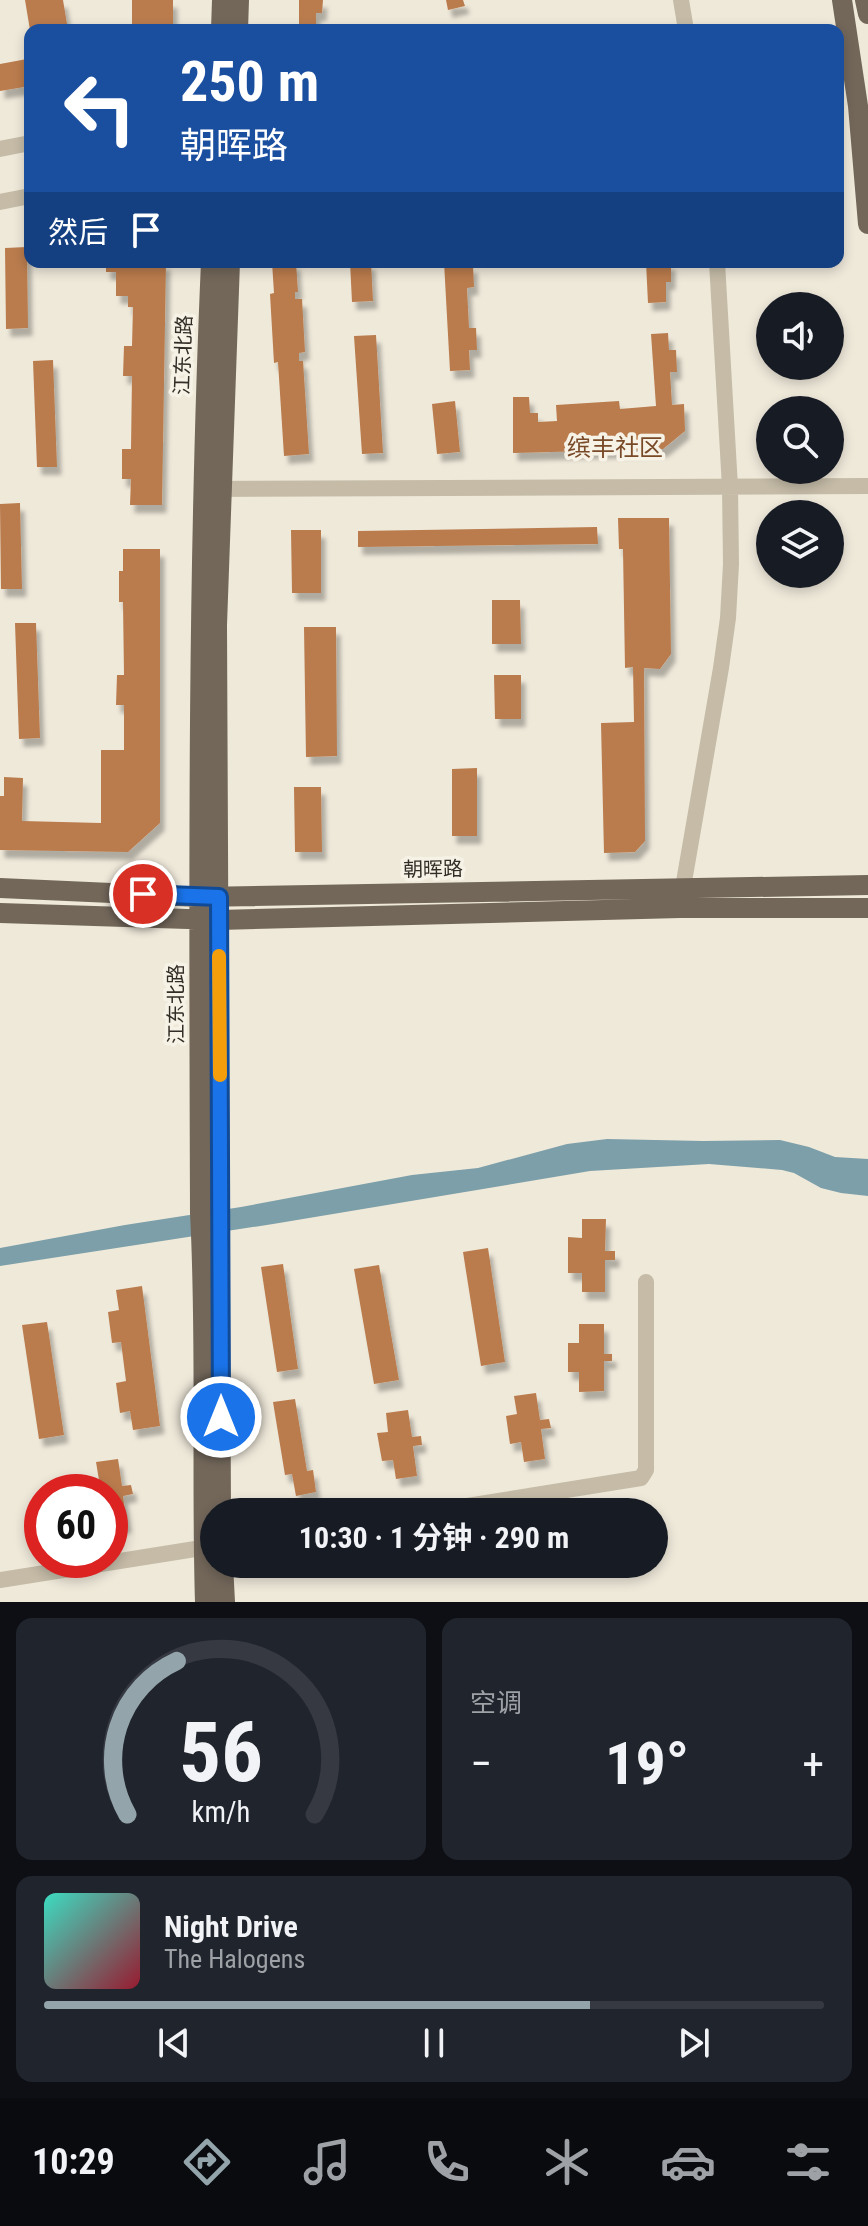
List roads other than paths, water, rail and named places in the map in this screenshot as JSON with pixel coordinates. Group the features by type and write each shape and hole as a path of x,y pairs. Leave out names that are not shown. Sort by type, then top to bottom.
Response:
{"main road":[{"path":"221,24 222,0"},
{"path":"238,24 239,0"},
{"path":"842,0 858,106 868,224"},
{"path":"865,0 868,14"},
{"name":"江东北路","path":"211,268 212,489"},
{"name":"江东北路","path":"220,1498 212,1261 200,1213 209,897 200,621 230,268"},
{"name":"朝晖路","path":"0,913 209,920 681,898 868,885"},
{"name":"朝晖路","path":"0,888 209,897 681,898 868,908"},
{"name":"江东北路","path":"209,920 220,1198 212,1261 209,1498"},
{"name":"江东北路","path":"205,1602 206,1578"},
{"path":"224,1578 225,1602"}],"street":[{"path":"681,0 685,24"},
{"path":"0,149 24,144"},
{"path":"0,202 24,197"},
{"path":"681,898 728,618 730,487 717,268"},
{"path":"212,489 868,486"},
{"path":"517,1498 641,1478 646,1470 646,1282"},
{"path":"0,1580 200,1547"}],"water":[{"path":"607,1139 780,1140 835,1157 868,1159 868,1196 821,1188 782,1170 709,1164 590,1171 0,1266 0,1248 412,1175 478,1168 567,1144"}],"district":[{"name":"缤丰社区","path":"615,448"}]}
